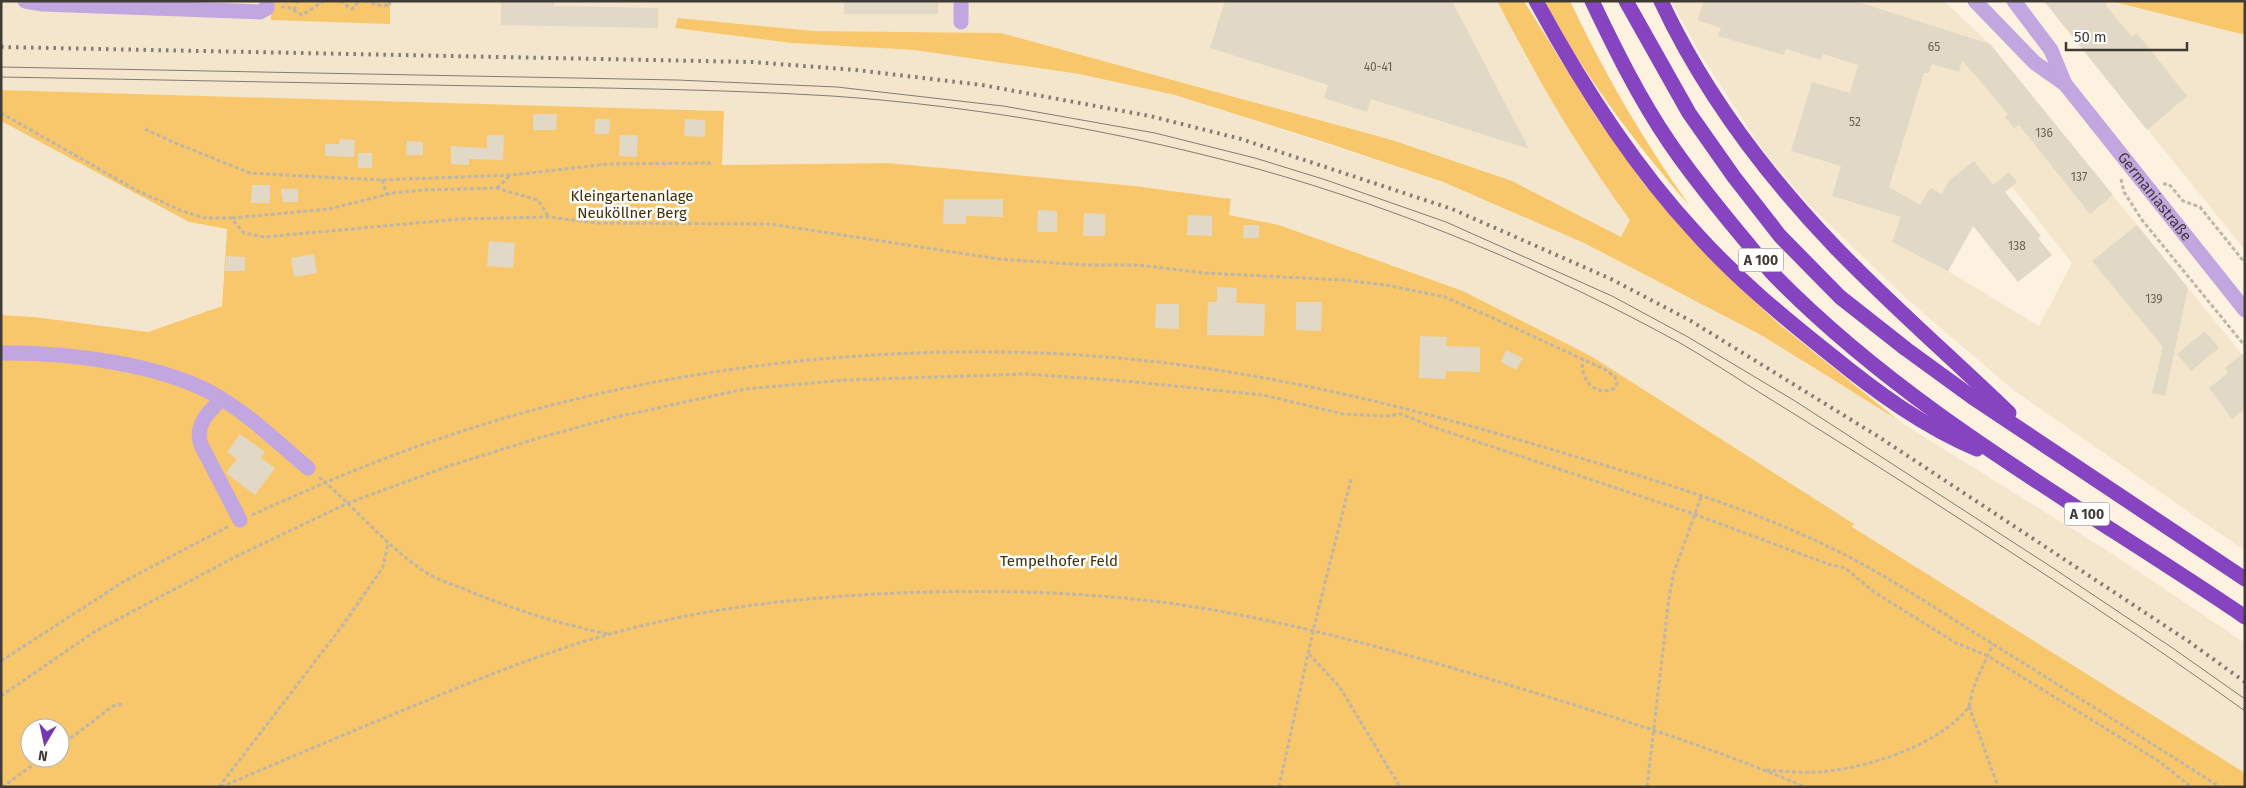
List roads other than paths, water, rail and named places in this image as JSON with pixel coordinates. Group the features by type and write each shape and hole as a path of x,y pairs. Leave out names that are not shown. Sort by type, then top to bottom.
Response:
{"highway":[{"path":"1536,1 1557,40 1650,179 1694,232 1745,283 1866,384 1954,440 1999,458"},
{"name":"A 100","path":"1592,1 1634,84 1669,142 1721,211 1773,273 1871,364 1999,458 2176,570 2245,617"},
{"name":"A 100","path":"1626,1 1689,113 1734,178 1780,236 1840,297 1906,349 2039,442 2245,579"},
{"path":"1661,1 1698,70 1732,123 1796,204 1872,284 2039,442"}],"street":[{"path":"26,1 43,4 167,5 260,12 267,5"},
{"path":"961,1 961,22"},
{"name":"Germaniastraße","path":"1975,1 2035,63 2065,84"},
{"name":"Germaniastraße","path":"2014,1 2051,50 2065,84 2245,310"},
{"path":"1,353 54,356 152,370 177,377 222,399 308,468"},
{"path":"222,399 206,416 198,435 201,445 240,520"}],"tram line":[{"path":"1,67 677,80 837,87 1003,106 1155,133 1255,158 1326,180 1446,222 1612,296 1688,337 1795,401 2053,568 2245,699"},
{"path":"1,77 657,89 832,96 939,106 1046,122 1153,143 1258,169 1367,203 1474,244 1578,291 1680,343 2014,554 2130,631 2245,711"}],"railway":[{"path":"1,47 752,62 856,70 982,85 1150,116 1241,139 1452,209 1611,279 1691,321 1879,437 2188,641 2245,682"}],"park label":[{"name":"Kleingartenanlage Neuköllner Berg","path":"632,204"},
{"name":"Tempelhofer Feld","path":"1059,561"}]}
